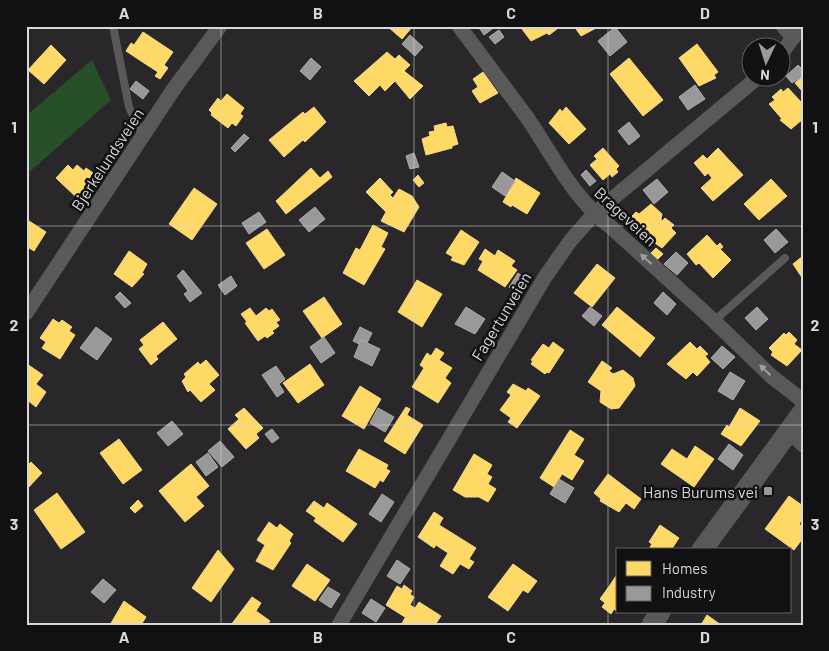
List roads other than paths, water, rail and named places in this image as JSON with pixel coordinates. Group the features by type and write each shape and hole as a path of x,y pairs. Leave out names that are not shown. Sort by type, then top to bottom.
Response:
{"main road":[{"path":"704,548 796,438 803,412"},
{"path":"652,625 659,614"}],"street":[{"name":"Bjerkelundsveien","path":"26,313 143,136 220,26"},
{"name":"Brageveien","path":"459,26 526,117 562,174 594,214 612,228 714,321 771,376 803,401"},
{"name":"Fagertunveien","path":"339,625 545,277 571,240 594,214 745,88"}],"lane":[{"path":"113,26 128,107 143,136"},
{"path":"714,321 785,258"}],"place":[{"name":"Hans Burums vei","path":"768,491"}]}
